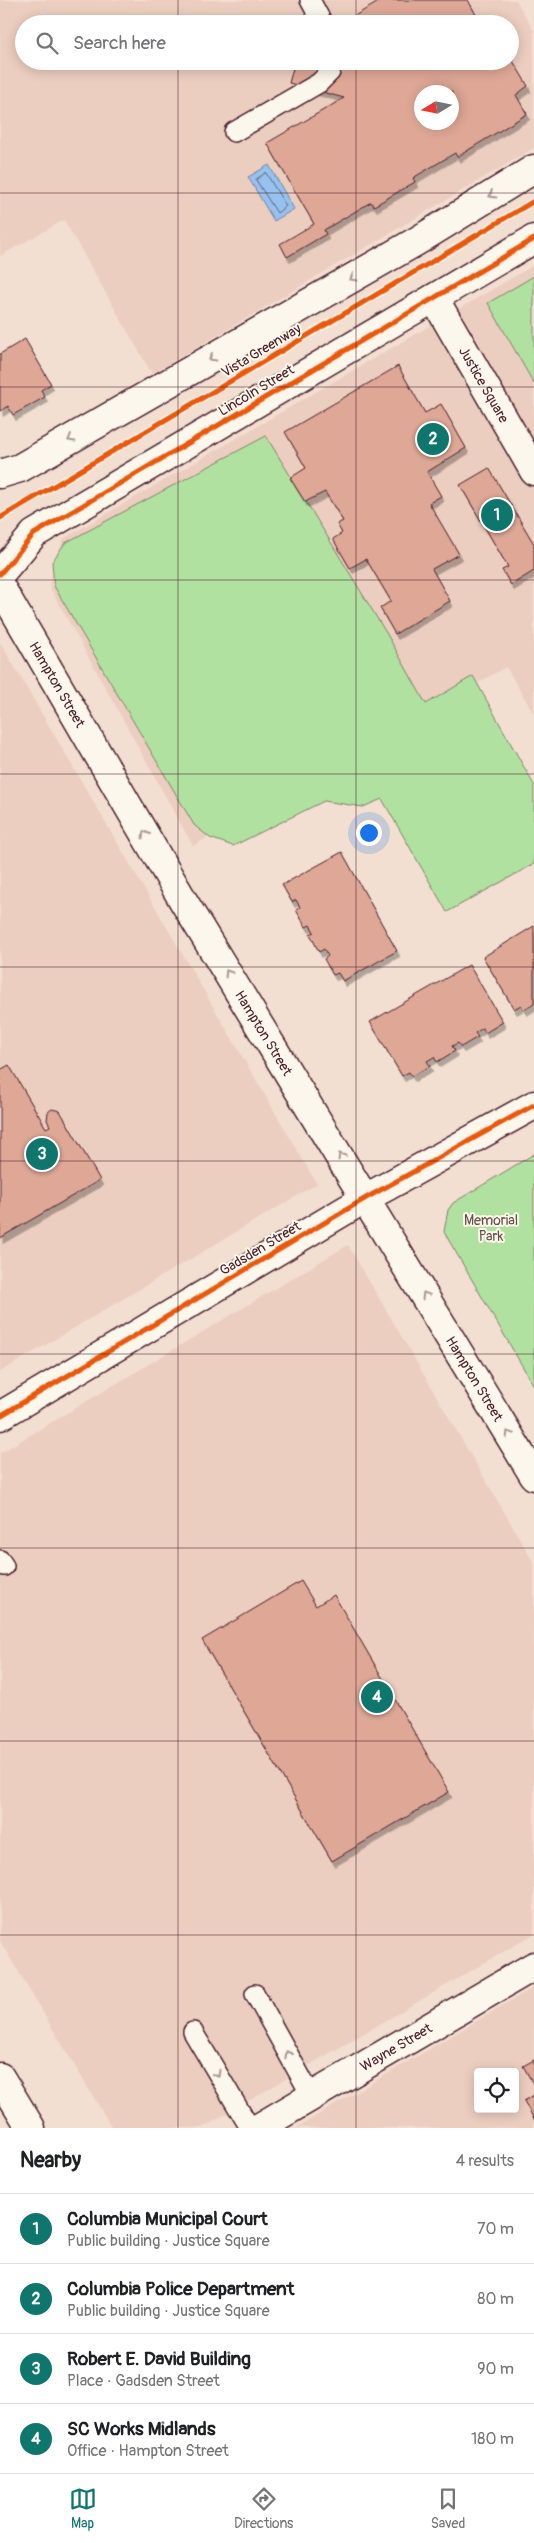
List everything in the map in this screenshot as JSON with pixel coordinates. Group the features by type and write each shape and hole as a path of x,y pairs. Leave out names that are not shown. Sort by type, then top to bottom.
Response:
{"street":[{"path":"0,474 20,468 417,241 534,169"},
{"name":"Lincoln Street","path":"0,574 34,534 534,239"},
{"name":"Justice Square","path":"434,298 534,471"},
{"name":"Hampton Street","path":"0,586 184,902 534,1476"},
{"name":"Gadsden Street","path":"0,1416 366,1198 534,1105"},
{"name":"Wayne Street","path":"258,2128 534,1966"},
{"path":"0,2077 31,2128"}],"lane":[{"path":"310,0 318,15"},
{"path":"234,132 319,83 331,70"},
{"path":"255,1994 312,2097"},
{"path":"193,2032 250,2128"}],"shaded area":[{"path":"0,0 516,0 534,31 534,148 152,374 64,220 0,256"},
{"path":"534,265 534,714 506,667 193,846 49,586 63,539"},
{"path":"0,642 317,1184 0,1372"},
{"path":"348,1245 534,1563 534,1934 202,2128 112,2128 0,1941 0,1453"},
{"path":"534,1987 534,2128 296,2128"}],"green space":[{"path":"534,276 534,384 488,303"},
{"path":"266,436 388,636 426,704 473,676 534,785 534,864 447,912 382,799 363,807 324,801 233,846 210,838 194,825 54,586 52,562 65,543"},
{"name":"Memorial Park","path":"534,1154 534,1386 444,1232 448,1210 453,1203"}],"water":[{"path":"269,165 294,209 274,221 248,177"}],"building":[{"path":"382,0 468,0 476,15 356,15"},
{"path":"293,70 518,70 528,86 516,95 527,114 457,157 455,153 413,178 415,182 374,206 371,202 324,230 326,234 287,257 280,244 314,224 267,143 344,98 289,83"},
{"path":"25,339 51,384 41,390 45,397 13,415 8,406 0,411 0,354"},
{"path":"398,366 425,413 441,404 466,448 427,472 441,496 429,503 459,554 432,569 450,601 395,634 380,608 391,601 366,559 350,568 333,539 342,533 337,524 343,521 325,492 305,502 290,478 306,468 285,432"},
{"path":"489,468 534,544 534,571 511,585 502,570 508,567 460,485"},
{"path":"342,852 397,951 343,981 338,973 333,975 324,959 328,956 324,949 319,952 310,934 314,932 310,925 306,927 296,910 300,907 296,900 292,902 282,885"},
{"path":"534,926 534,1004 524,1010 521,1005 514,1009 483,957"},
{"path":"469,965 503,1022 485,1033 483,1028 475,1033 478,1037 461,1047 458,1043 452,1046 455,1051 437,1062 434,1057 427,1061 430,1066 412,1076 409,1072 402,1076 370,1022"},
{"path":"9,1065 46,1128 50,1126 47,1120 48,1112 52,1109 60,1111 100,1180 0,1238 0,1070"},
{"path":"301,1581 316,1606 334,1595 449,1792 332,1861 202,1640"},
{"path":"534,2060 534,2085 523,2066"},
{"path":"534,2095 534,2119 524,2101"}],"cycle path":[{"name":"Vista Greenway","path":"0,518 534,201"},
{"path":"0,574 34,534 534,239"},
{"path":"0,1416 366,1198 534,1105"}],"place":[{"name":"Columbia Police Department","path":"433,439"},
{"name":"Columbia Municipal Court","path":"497,515"},
{"name":"Robert E. David Building","path":"42,1154"},
{"name":"SC Works Midlands","path":"377,1697"}]}
